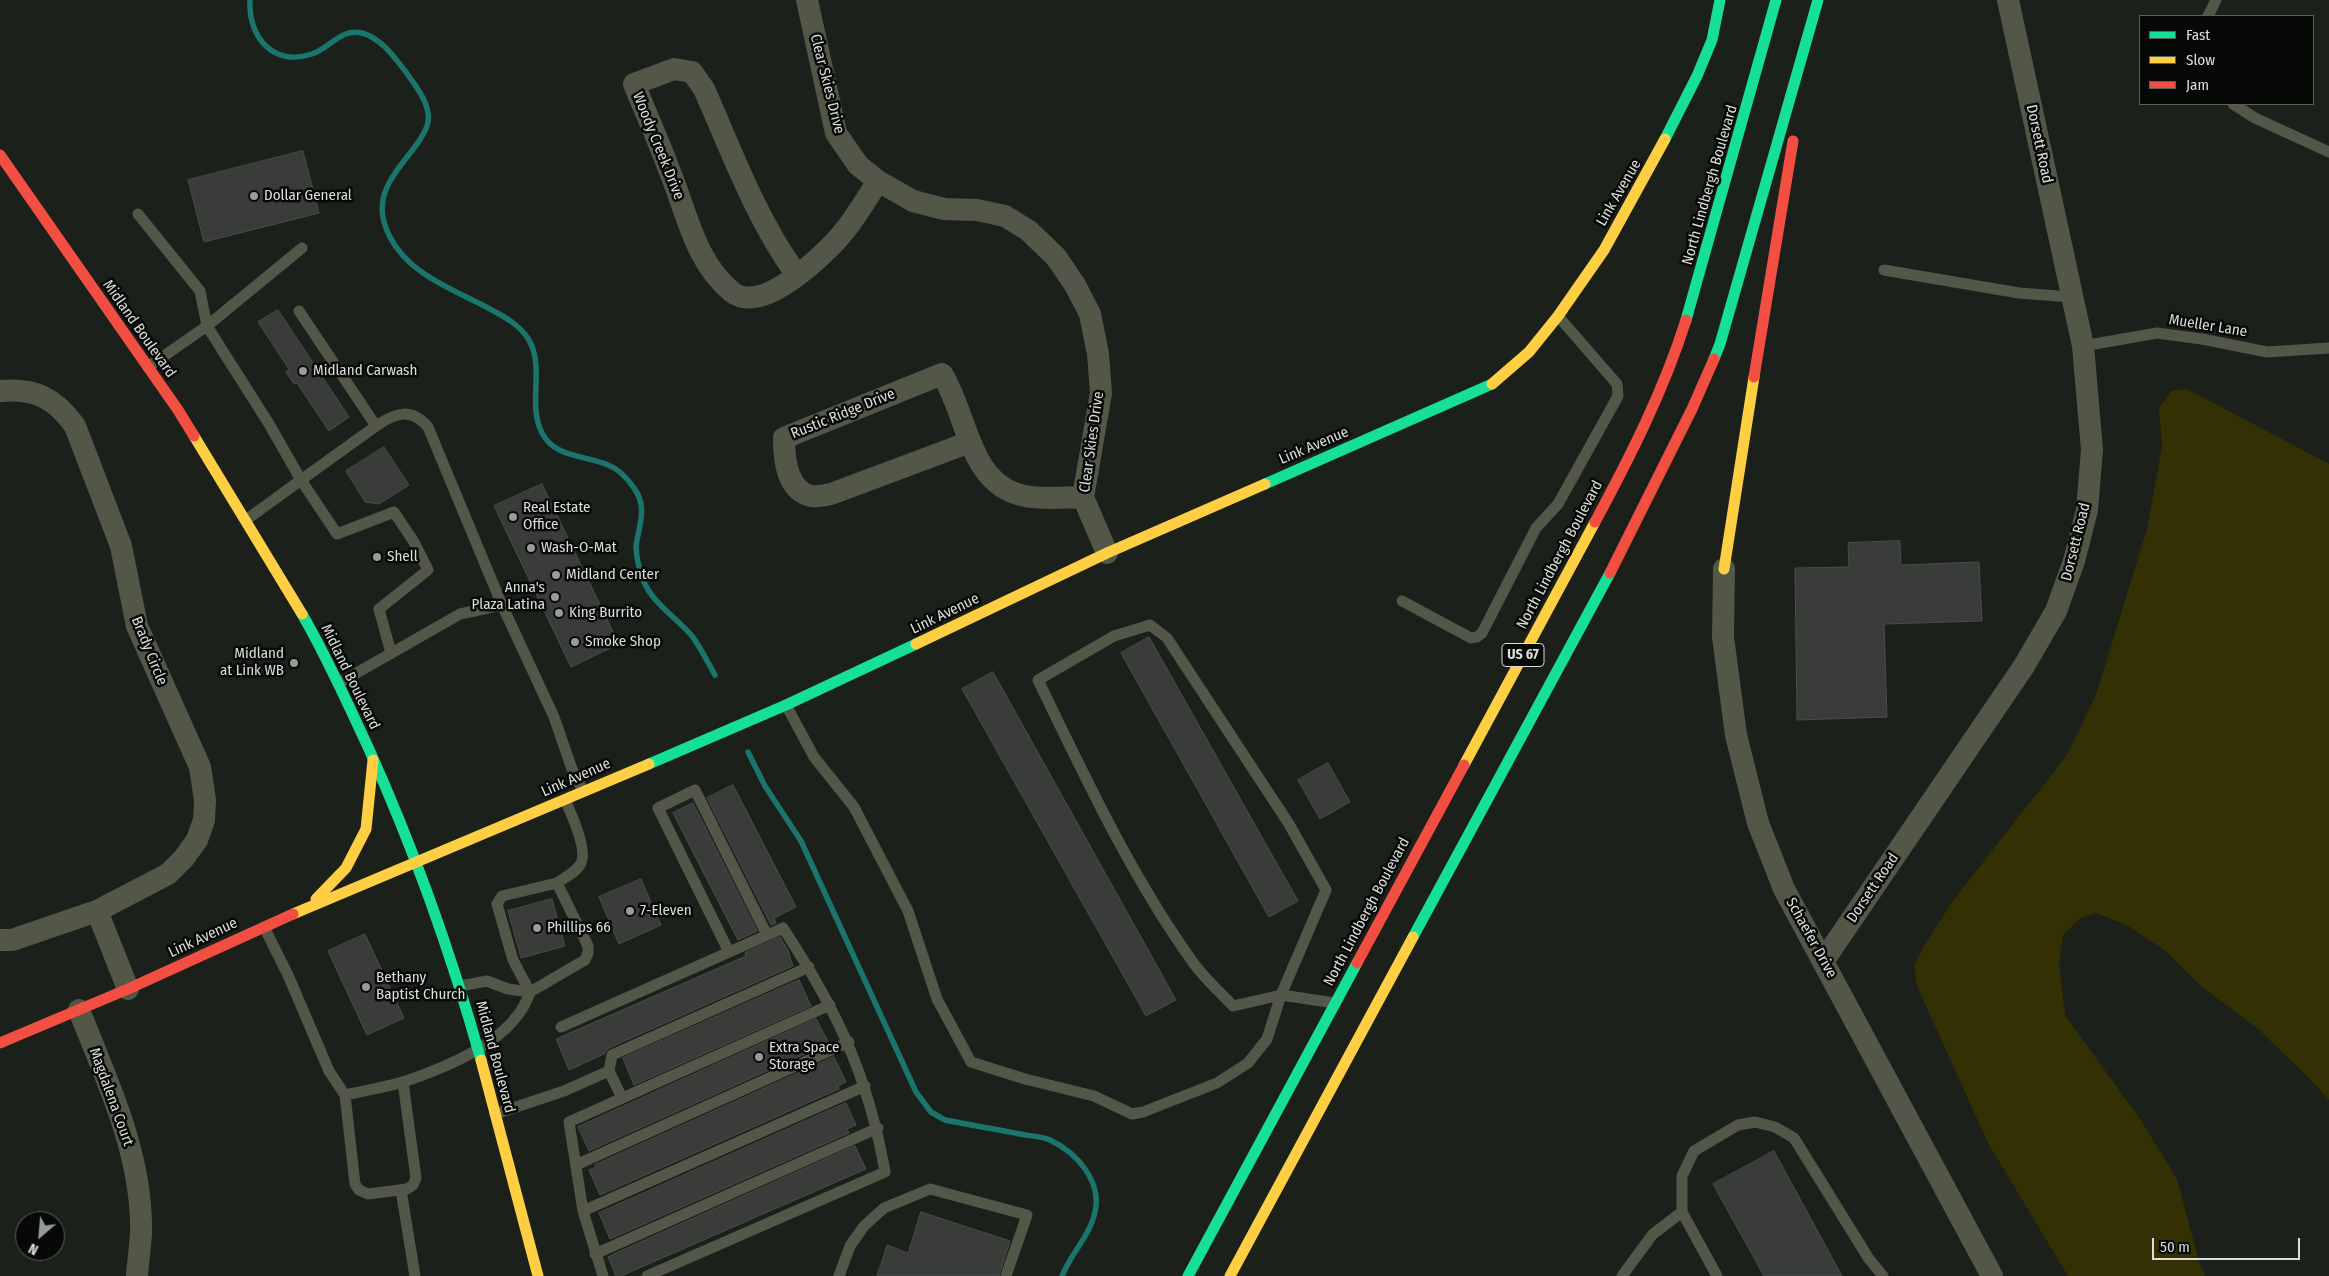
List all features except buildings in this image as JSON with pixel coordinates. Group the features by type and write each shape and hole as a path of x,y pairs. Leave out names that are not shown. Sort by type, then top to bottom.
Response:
{"main road":[{"name":"North Lindbergh Boulevard","path":"1188,1276 1624,469 1653,406 1680,339 1702,269 1776,0"},
{"name":"US 67","path":"1230,1276 1628,539 1692,409 1720,344 1811,31 1818,0"},
{"name":"Link Avenue","path":"0,1043 128,989 307,908 565,800 786,704 934,636 1106,552 1488,387 1529,352 1558,316 1604,250 1682,109 1712,40 1720,3"},
{"path":"1724,569 1744,434 1811,31"},
{"name":"Midland Boulevard","path":"0,155 178,410 320,645 339,683 373,758 416,863 460,986 538,1276"},
{"path":"307,908 346,868 366,829 373,758"}],"street":[{"name":"Clear Skies Drive","path":"807,0 836,133 858,165 878,181 914,201 944,208 977,210 1005,216 1029,231 1056,257 1075,285 1090,314 1098,354 1101,393 1083,497 1106,552"},
{"name":"Dorsett Road","path":"1824,960 1998,706 2056,611 2074,561 2087,510 2092,450 2083,346 2008,0"},
{"name":"Woody Creek Drive","path":"797,275 784,257 764,221 704,89 692,72 674,69 634,84 671,173 693,238 713,272 733,293 749,297 769,294 797,275 832,245 860,209 878,181"},
{"name":"Rustic Ridge Drive","path":"970,442 831,494 811,496 799,490 789,476 784,458 784,438 942,374 950,386 970,442 984,471 1000,485 1016,494 1028,497 1083,497"},
{"name":"Brady Circle","path":"0,391 28,392 45,397 62,409 74,426 122,546 137,626 200,766 205,800 204,820 197,840 184,858 168,874 98,911 12,940 0,940"},
{"name":"Schaefer Drive","path":"1724,569 1723,637 1732,706 1736,735 1758,823 1784,889 1824,960 1992,1276"},
{"path":"98,911 128,989"},
{"name":"Magdalena Court","path":"79,1010 127,1131 139,1188 141,1224 136,1276"}],"lane":[{"path":"2208,15 2216,0"},
{"path":"2235,105 2255,118 2329,152"},
{"path":"138,214 200,291 207,326 270,424 301,480 338,534 394,512 414,542 428,570 379,608 391,653"},
{"path":"148,367 207,326 302,248"},
{"path":"1884,270 2019,293 2071,296"},
{"path":"299,311 376,426"},
{"path":"1402,601 1471,638 1477,637 1482,633 1536,528 1558,504 1613,404 1619,390 1617,384 1558,316"},
{"name":"Mueller Lane","path":"2083,346 2157,333 2202,339 2267,352 2329,348"},
{"path":"246,520 392,415 408,414 421,419 428,427 448,472 502,605 546,700 572,770 583,791"},
{"path":"339,683 460,614 502,605"},
{"path":"786,704 814,756 854,807 908,911 937,999 971,1062 1025,1079 1088,1094 1132,1114 1144,1112 1217,1083 1248,1062 1267,1039 1282,995 1326,890 1289,824 1166,638 1150,625 1114,636 1038,680 1094,795 1152,900 1193,963 1233,1006 1282,995 1335,1003"},
{"path":"728,952 658,808 695,790 767,935"},
{"path":"345,1095 403,1082 478,1050 506,1029 527,1002 530,992 513,960 497,904 502,896 557,883 576,870 582,862 583,852 577,830 565,800"},
{"path":"460,986 487,981 508,989 530,992 584,960 588,953 588,946 557,883"},
{"path":"264,927 288,975 329,1071 345,1095 355,1184 359,1190 368,1194 401,1190 413,1185 416,1178 403,1082"},
{"path":"561,1027 783,928 809,967 830,1005 849,1042 865,1086 878,1128 885,1172 647,1276"},
{"path":"622,1098 609,1071 612,1055 809,967"},
{"path":"603,1276 583,1211 569,1122 830,1005"},
{"path":"576,1165 849,1042"},
{"path":"494,1114 564,1091 609,1071"},
{"path":"583,1211 865,1086"},
{"path":"1717,1276 1682,1212 1682,1176 1694,1151 1738,1124 1755,1122 1775,1126 1794,1138 1869,1259 1883,1276"},
{"path":"595,1254 878,1128"},
{"path":"839,1276 850,1246 864,1226 884,1208 930,1189 1027,1215 1006,1276"},
{"path":"401,1190 415,1276"},
{"path":"1622,1276 1653,1234 1682,1212"}],"shaded area":[{"path":"2187,389 2329,464 2329,1100 2258,1029 2202,987 2166,951 2128,926 2096,913 2080,918 2063,935 2059,963 2065,1015 2140,1119 2177,1179 2200,1265 2205,1276 2068,1276 1988,1143 1917,986 1914,965 1952,902 2067,755 2096,695 2147,529 2162,447 2159,408 2171,391"}],"waterway":[{"path":"250,0 250,13 258,37 275,52 286,56 298,57 312,54 348,33 362,33 369,35 387,49 414,83 425,102 428,122 422,137 400,166 387,187 383,198 384,223 390,237 398,250 421,271 448,288 507,318 529,340 536,362 536,410 542,433 555,447 571,455 599,462 616,469 626,477 634,488 641,502 642,509 636,546 643,581 655,599 692,636 715,675"},
{"path":"748,752 765,786 801,841 916,1092 931,1112 945,1120 1047,1139 1069,1152 1078,1160 1091,1179 1096,1201 1093,1221 1062,1276"}],"traffic: fast":[{"path":"1665,139 1697,76 1712,40 1720,0"},
{"path":"1686,320 1776,0"},
{"path":"1714,359 1720,344 1818,0"},
{"path":"1265,484 1492,384"},
{"path":"1413,937 1610,573"},
{"path":"302,614 344,696 401,824 431,902 481,1060"},
{"path":"649,764 786,705 916,644"},
{"path":"1188,1276 1357,963"}],"traffic: slow":[{"path":"1492,384 1529,352 1558,316 1604,250 1665,139"},
{"path":"1724,569 1754,377"},
{"path":"194,436 302,614"},
{"path":"916,644 1107,553 1265,484"},
{"path":"1464,765 1595,522"},
{"path":"316,899 346,868 366,829 373,760"},
{"path":"293,914 649,764"},
{"path":"1230,1276 1413,937"},
{"path":"481,1060 538,1276"}],"traffic: jam":[{"path":"1754,377 1793,141"},
{"path":"0,155 178,410 194,436"},
{"path":"1595,522 1657,398 1686,320"},
{"path":"1610,573 1692,409 1714,359"},
{"path":"1357,963 1464,765"},
{"path":"0,1043 128,989 293,914"}],"place":[{"name":"Dollar General","path":"254,196"},
{"name":"Midland Carwash","path":"303,371"},
{"name":"Real Estate Office","path":"513,517"},
{"name":"Wash-O-Mat","path":"531,548"},
{"name":"Shell","path":"377,557"},
{"name":"Midland Center","path":"556,575"},
{"name":"Anna's Plaza Latina","path":"555,597"},
{"name":"King Burrito","path":"559,613"},
{"name":"Smoke Shop","path":"575,642"},
{"name":"Midland at Link WB","path":"294,663"},
{"name":"7-Eleven","path":"630,911"},
{"name":"Phillips 66","path":"537,928"},
{"name":"Bethany Baptist Church","path":"366,987"},
{"name":"Extra Space Storage","path":"759,1057"}]}
